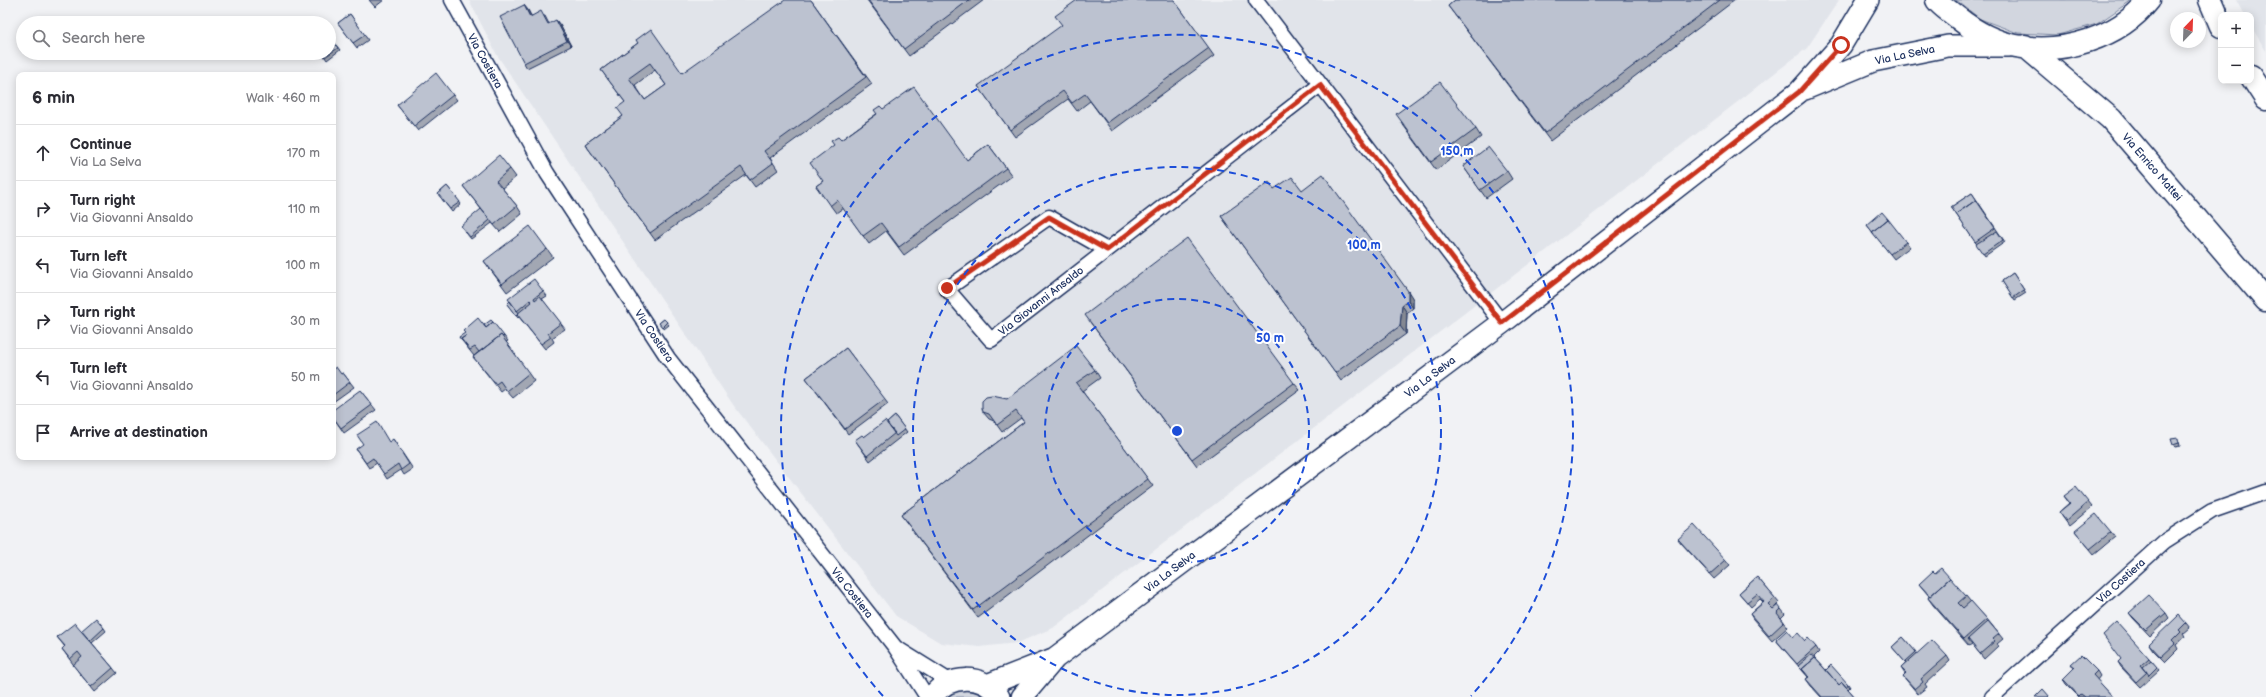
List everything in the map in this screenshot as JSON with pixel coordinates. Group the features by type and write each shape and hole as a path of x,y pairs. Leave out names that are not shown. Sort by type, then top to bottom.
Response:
{"main road":[{"path":"1937,0 1974,31 2020,46 2060,48 2103,36 2140,11 2149,0"},
{"path":"2210,0 2218,19"},
{"name":"Via Enrico Mattei","path":"2020,46 2111,118 2266,300"},
{"path":"2254,81 2266,99"}],"street":[{"name":"Via Costiera","path":"452,0 547,173 668,358 895,647 927,697"},
{"path":"1256,0 1502,323"},
{"name":"Via La Selva","path":"993,691 1055,658 1502,323 1799,92 1841,45 1868,0"},
{"name":"Via La Selva","path":"1799,92 1872,61 1948,46 2020,46"},
{"name":"Via Giovanni Ansaldo","path":"1107,250 1049,217 947,288 991,340 1320,85"},
{"name":"Via Costiera","path":"1992,697 2165,541 2212,511 2266,492"},
{"name":"Via Costiera","path":"895,647 951,682"},
{"name":"Via La Selva","path":"1022,697 1055,658"},
{"path":"932,697 942,686 951,682 969,679 993,691"}],"shaded area":[{"path":"469,0 1839,0 1807,48 1538,257 1053,628 1017,643 979,647 941,643 896,616 734,406 497,55"},
{"path":"1956,0 2132,0 2097,24 2058,35 2018,33 1980,19"},
{"path":"2237,0 2266,0 2266,51 2254,31 2254,12 2243,12"},
{"path":"958,689 977,690 987,697 945,697"}],"building":[{"path":"785,0 811,0 866,77 764,151 773,163 750,180 741,167 650,233 585,144 623,116 617,108 625,102 601,70 638,43 636,40 651,29 682,73","holes":["650,63 666,85 645,100 629,78"]},
{"path":"868,0 969,0 904,49"},
{"path":"1077,0 1174,0 1209,48 1107,123 1085,94 1072,103 1063,91 1010,130 978,86 1062,25 1055,16"},
{"path":"1455,0 1720,0 1545,133 1448,6"},
{"path":"524,5 530,17 541,11 548,24 556,20 567,41 524,63 500,17"},
{"path":"350,14 365,35 353,43 338,23"},
{"path":"436,73 453,95 414,126 397,105"},
{"path":"1440,82 1476,129 1431,162 1396,114"},
{"path":"914,87 967,160 988,144 1006,168 899,247 881,223 863,236 837,200 830,206 816,186 823,181 810,163 834,145 831,141 838,137 841,140 877,114 874,110 880,106 883,109"},
{"path":"1488,147 1507,171 1480,190 1463,166"},
{"path":"499,155 510,169 496,181 517,206 494,225 463,186"},
{"path":"1323,174 1408,291 1408,301 1402,305 1400,326 1335,373 1221,216 1269,182 1274,189 1292,177 1302,190"},
{"path":"447,186 460,202 450,209 438,194"},
{"path":"1972,193 1978,202 1976,200 1956,214 1951,207"},
{"path":"1976,200 1995,228 1975,242 1956,214"},
{"path":"481,209 490,220 470,237 461,226"},
{"path":"1882,212 1888,219 1872,232 1867,225"},
{"path":"1888,219 1906,242 1890,254 1872,232"},
{"path":"530,226 547,249 502,284 484,261"},
{"path":"1997,231 2003,240 1983,254 1976,244"},
{"path":"1187,238 1294,383 1192,459 1085,315"},
{"path":"2013,273 2024,290 2013,298 2002,281"},
{"path":"534,279 543,291 534,298 535,300 540,296 561,323 548,333 551,337 541,344 517,314 532,302 530,300 517,311 508,299"},
{"path":"510,301 519,313 516,316 507,304"},
{"path":"478,318 486,328 493,322 504,336 503,337 501,335 479,352 475,347 470,350 461,339 467,335 463,331"},
{"path":"664,319 667,322 662,327 659,323"},
{"path":"491,320 493,322 486,328 484,325"},
{"path":"465,333 467,335 461,339 463,342 459,337"},
{"path":"501,335 529,373 507,391 500,381 496,384 473,357"},
{"path":"1076,346 1095,370 1076,383 1148,479 973,610 901,515 1024,422 1016,411 997,425 989,414 983,412 982,401 986,397 992,396 1007,399"},
{"path":"846,348 885,399 845,429 806,378"},
{"path":"336,367 341,374 343,373 350,382 336,393"},
{"path":"360,390 372,405 341,428 336,421 336,408"},
{"path":"895,416 905,429 896,436 887,423"},
{"path":"885,421 895,433 867,456 855,440 862,435 864,437"},
{"path":"377,422 389,442 393,439 409,464 401,470 398,464 384,474 373,458 366,463 356,449 363,444 357,435"},
{"path":"2178,438 2179,443 2173,445 2171,439"},
{"path":"2076,487 2088,502 2066,521 2059,512 2070,503 2064,496"},
{"path":"2096,514 2111,532 2090,549 2075,531"},
{"path":"1694,525 1726,560 1710,574 1678,539"},
{"path":"1941,568 1950,578 1930,596 1919,584 1933,571 1935,573"},
{"path":"1757,577 1775,598 1768,604 1773,609 1778,605 1781,609 1777,613 1784,622 1769,636 1750,614 1764,602 1757,594 1747,602 1739,593"},
{"path":"1950,578 1966,596 1958,603 1963,608 1971,601 1987,619 1964,639 1928,598"},
{"path":"2149,595 2166,613 2146,630 2129,613"},
{"path":"2179,615 2186,623 2179,630 2181,632 2172,641 2175,644 2161,657 2149,644"},
{"path":"96,618 104,628 90,641 81,631"},
{"path":"1988,621 1999,634 1993,639 1995,641 1980,654 1968,639"},
{"path":"2117,622 2149,658 2141,665 2147,672 2136,682 2118,662 2121,659 2103,635"},
{"path":"75,623 113,668 91,687 73,665 82,657 78,652 70,659 62,649 65,646 57,637"},
{"path":"1787,630 1793,637 1798,633 1805,641 1808,638 1816,647 1797,664 1776,640"},
{"path":"1903,637 1916,652 1905,662 1892,647"},
{"path":"1932,640 1947,656 1921,679 1923,682 1915,689 1903,676 1906,673 1901,668"},
{"path":"1811,655 1815,658 1802,669 1806,674 1798,666"},
{"path":"2081,655 2097,671 2093,675 2113,697 2085,697 2081,694 2079,696 2063,679 2075,667 2071,664"},
{"path":"1815,658 1839,685 1842,682 1855,697 1822,697 1806,679 1809,677 1802,669"},
{"path":"2151,660 2157,667 2149,675 2143,667"},
{"path":"1831,665 1848,684 1846,687 1842,682 1839,685 1826,670"},
{"path":"2043,689 2050,697 2035,697"}],"route":[{"path":"947,288 1049,217 1107,250 1320,85 1329,94 1502,323 1799,92 1841,45"}]}
